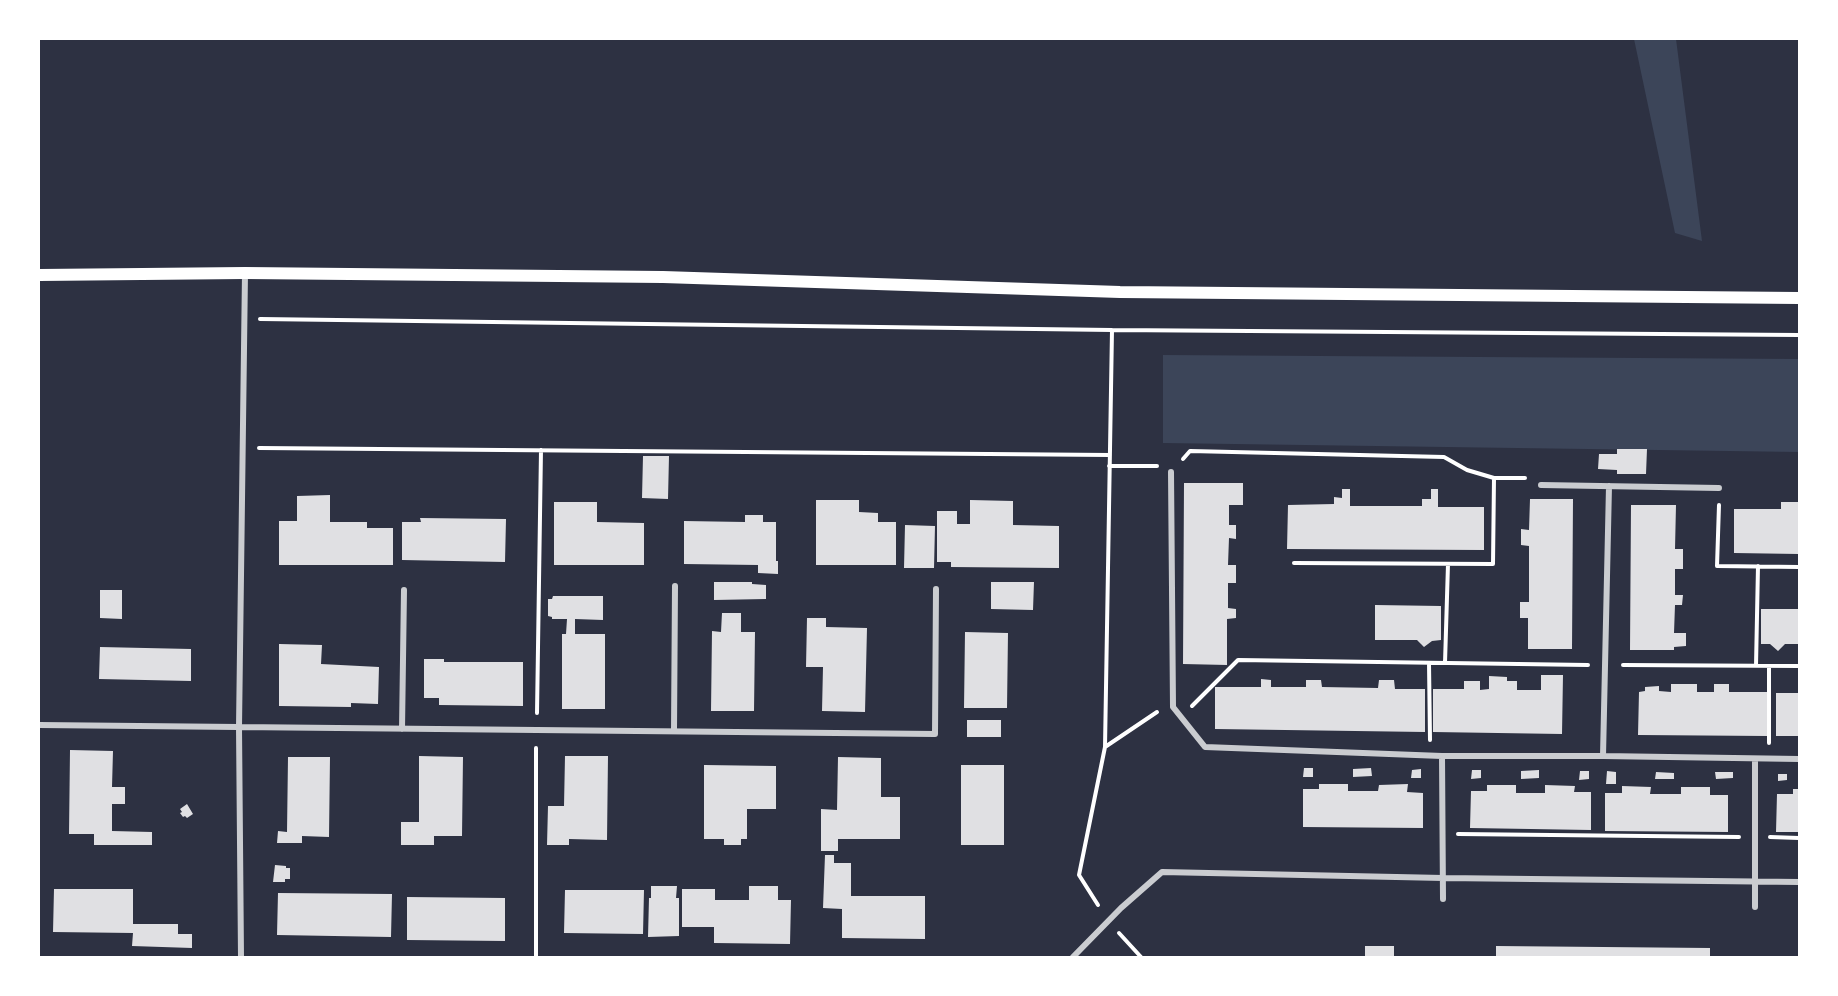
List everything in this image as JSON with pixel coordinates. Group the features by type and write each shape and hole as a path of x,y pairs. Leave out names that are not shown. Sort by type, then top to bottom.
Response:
{"main road":[{"path":"39,275 244,273 663,278 1120,292 1799,298"}],"street":[{"path":"241,957 239,727 244,273"},
{"path":"1171,472 1173,707 1205,747 1430,756 1799,759"},
{"path":"1541,484 1719,488"},
{"path":"1603,756 1609,486"},
{"path":"674,731 675,586"},
{"path":"39,725 935,734 936,589"},
{"path":"402,729 404,590"},
{"path":"1442,756 1443,899"},
{"path":"1755,759 1755,907"},
{"path":"1072,957 1162,872 1799,882"}],"path":[{"path":"244,319 1112,330 1799,335"},
{"path":"1112,330 1105,747 1079,875 1108,921 1141,957"},
{"path":"242,448 1110,455"},
{"path":"536,957 536,730 541,450"},
{"path":"1109,466 1164,465 1171,472 1190,452 1444,457 1467,470 1494,478 1534,478 1541,484"},
{"path":"1294,563 1493,564 1494,478"},
{"path":"1719,488 1717,566 1799,567"},
{"path":"1445,663 1448,564"},
{"path":"1756,666 1758,566"},
{"path":"1180,718 1238,660 1799,666"},
{"path":"1429,663 1430,756"},
{"path":"1768,759 1769,666"},
{"path":"1105,747 1173,702"},
{"path":"1443,834 1799,838"}],"shaded area":[{"path":"1634,39 1676,39 1702,241 1675,233"},
{"path":"1163,355 1799,359 1799,452 1163,443"}],"building":[{"path":"1617,449 1647,449 1646,474 1617,474 1617,470 1598,469 1599,454 1617,454"},
{"path":"643,456 669,456 668,499 642,498"},
{"path":"1184,483 1243,483 1243,505 1229,505 1229,525 1236,525 1236,539 1229,538 1228,565 1236,565 1236,583 1228,583 1228,608 1236,609 1236,618 1227,619 1227,665 1183,664"},
{"path":"1342,489 1350,489 1350,506 1422,506 1422,499 1431,499 1431,489 1438,489 1438,507 1484,507 1484,550 1287,549 1288,505 1334,504 1334,497 1342,498"},
{"path":"330,495 330,522 367,522 367,528 393,528 393,565 279,565 279,521 297,521 297,496"},
{"path":"1530,499 1573,499 1572,649 1528,649 1528,618 1520,618 1520,602 1529,602 1529,546 1521,545 1521,529 1529,530"},
{"path":"816,500 859,500 859,512 878,513 878,522 896,522 896,565 816,565"},
{"path":"970,500 1013,501 1013,525 1059,526 1059,568 951,567 951,562 937,562 937,511 957,511 957,524 970,524"},
{"path":"554,502 597,502 597,522 644,523 644,565 554,565"},
{"path":"1781,502 1798,502 1799,554 1734,553 1734,509 1781,509"},
{"path":"1631,505 1676,505 1675,549 1683,549 1683,569 1675,569 1675,595 1683,595 1682,605 1675,605 1674,633 1686,633 1686,646 1674,647 1674,650 1630,650"},
{"path":"745,515 763,515 763,522 776,522 778,574 758,573 758,565 684,564 684,521 745,522"},
{"path":"420,518 506,519 505,562 402,560 402,522 421,522"},
{"path":"905,525 935,526 934,568 904,568"},
{"path":"714,582 752,582 752,584 766,585 766,599 714,600"},
{"path":"991,582 1034,582 1033,610 991,609"},
{"path":"100,590 122,590 122,619 100,618"},
{"path":"553,596 603,596 603,620 575,619 575,634 605,634 605,709 562,709 562,634 566,634 567,619 552,619 548,616 548,599 552,599"},
{"path":"1375,605 1441,606 1441,640 1432,641 1424,647 1417,640 1375,640"},
{"path":"1761,609 1799,609 1799,644 1785,644 1778,651 1770,644 1761,644"},
{"path":"722,613 741,613 741,632 755,632 754,711 711,711 712,631 721,632"},
{"path":"807,618 826,618 826,627 867,628 865,712 822,711 823,667 806,667"},
{"path":"965,632 1008,633 1007,708 964,708"},
{"path":"279,644 322,645 321,664 379,667 378,704 351,703 351,707 279,706"},
{"path":"100,647 191,649 191,681 99,679"},
{"path":"424,659 444,659 444,662 523,662 523,706 439,705 439,698 424,698"},
{"path":"1541,675 1563,675 1562,734 1433,732 1433,689 1464,689 1464,681 1480,681 1480,690 1489,689 1489,676 1507,677 1507,681 1517,681 1517,690 1541,690"},
{"path":"1261,679 1271,680 1271,687 1306,687 1306,680 1321,680 1322,687 1378,688 1379,680 1394,680 1395,689 1425,689 1425,732 1215,729 1215,687 1261,687"},
{"path":"1671,684 1697,684 1697,692 1714,692 1714,684 1729,684 1729,692 1767,692 1767,736 1638,735 1639,692 1645,691 1645,687 1659,686 1659,691 1671,692"},
{"path":"1776,693 1799,693 1799,736 1776,736"},
{"path":"967,720 1001,720 1001,737 967,737"},
{"path":"70,750 113,751 112,787 125,787 125,804 112,804 112,831 152,832 152,845 94,845 94,834 69,834"},
{"path":"419,756 463,757 462,836 434,836 434,845 401,845 401,822 419,822"},
{"path":"565,756 608,756 607,840 569,839 569,845 547,845 548,806 564,806"},
{"path":"288,757 330,757 329,837 302,836 302,843 277,843 278,831 287,832"},
{"path":"838,757 881,758 881,797 900,797 900,839 838,839 838,851 821,851 821,809 837,810"},
{"path":"704,765 776,766 776,809 747,809 747,839 741,839 741,845 724,845 724,839 704,839"},
{"path":"961,765 1004,765 1004,845 961,845"},
{"path":"1304,768 1313,768 1313,777 1303,777"},
{"path":"1371,768 1372,776 1353,777 1353,769"},
{"path":"1421,769 1421,778 1411,778 1412,770"},
{"path":"1472,770 1481,770 1481,778 1471,779"},
{"path":"1539,770 1539,778 1521,779 1521,771"},
{"path":"1580,771 1589,771 1589,779 1579,780"},
{"path":"1607,771 1616,772 1616,784 1606,784"},
{"path":"1656,772 1674,773 1674,779 1655,779"},
{"path":"1715,772 1733,772 1733,778 1716,779"},
{"path":"1778,774 1787,774 1787,780 1778,781"},
{"path":"1319,784 1348,784 1348,791 1378,791 1379,785 1408,784 1407,792 1423,793 1423,828 1303,827 1303,789 1319,789"},
{"path":"1487,785 1516,785 1516,793 1545,793 1545,785 1575,786 1574,792 1591,792 1591,830 1470,828 1471,791 1487,791"},
{"path":"1622,786 1651,787 1650,794 1681,794 1681,787 1710,787 1710,795 1728,795 1728,832 1605,831 1605,793 1622,793"},
{"path":"1793,789 1799,789 1799,832 1776,832 1777,794 1793,794"},
{"path":"187,804 193,814 187,818 183,817 180,809"},
{"path":"825,855 834,855 834,863 851,863 851,896 925,896 925,939 842,938 842,909 823,908"},
{"path":"275,865 290,868 290,879 285,879 285,882 273,882"},
{"path":"651,886 677,886 679,936 648,937"},
{"path":"749,886 778,886 778,900 791,900 790,944 714,943 714,927 682,927 682,889 715,889 715,900 749,900"},
{"path":"54,889 133,889 133,924 178,924 178,934 192,934 192,948 132,946 133,933 53,932"},
{"path":"565,890 644,890 643,934 564,933"},
{"path":"278,893 392,894 391,937 277,935"},
{"path":"407,897 505,898 505,941 407,940"},
{"path":"1365,946 1394,946 1394,957 1365,957"},
{"path":"1496,946 1710,948 1710,957 1496,957"}]}
